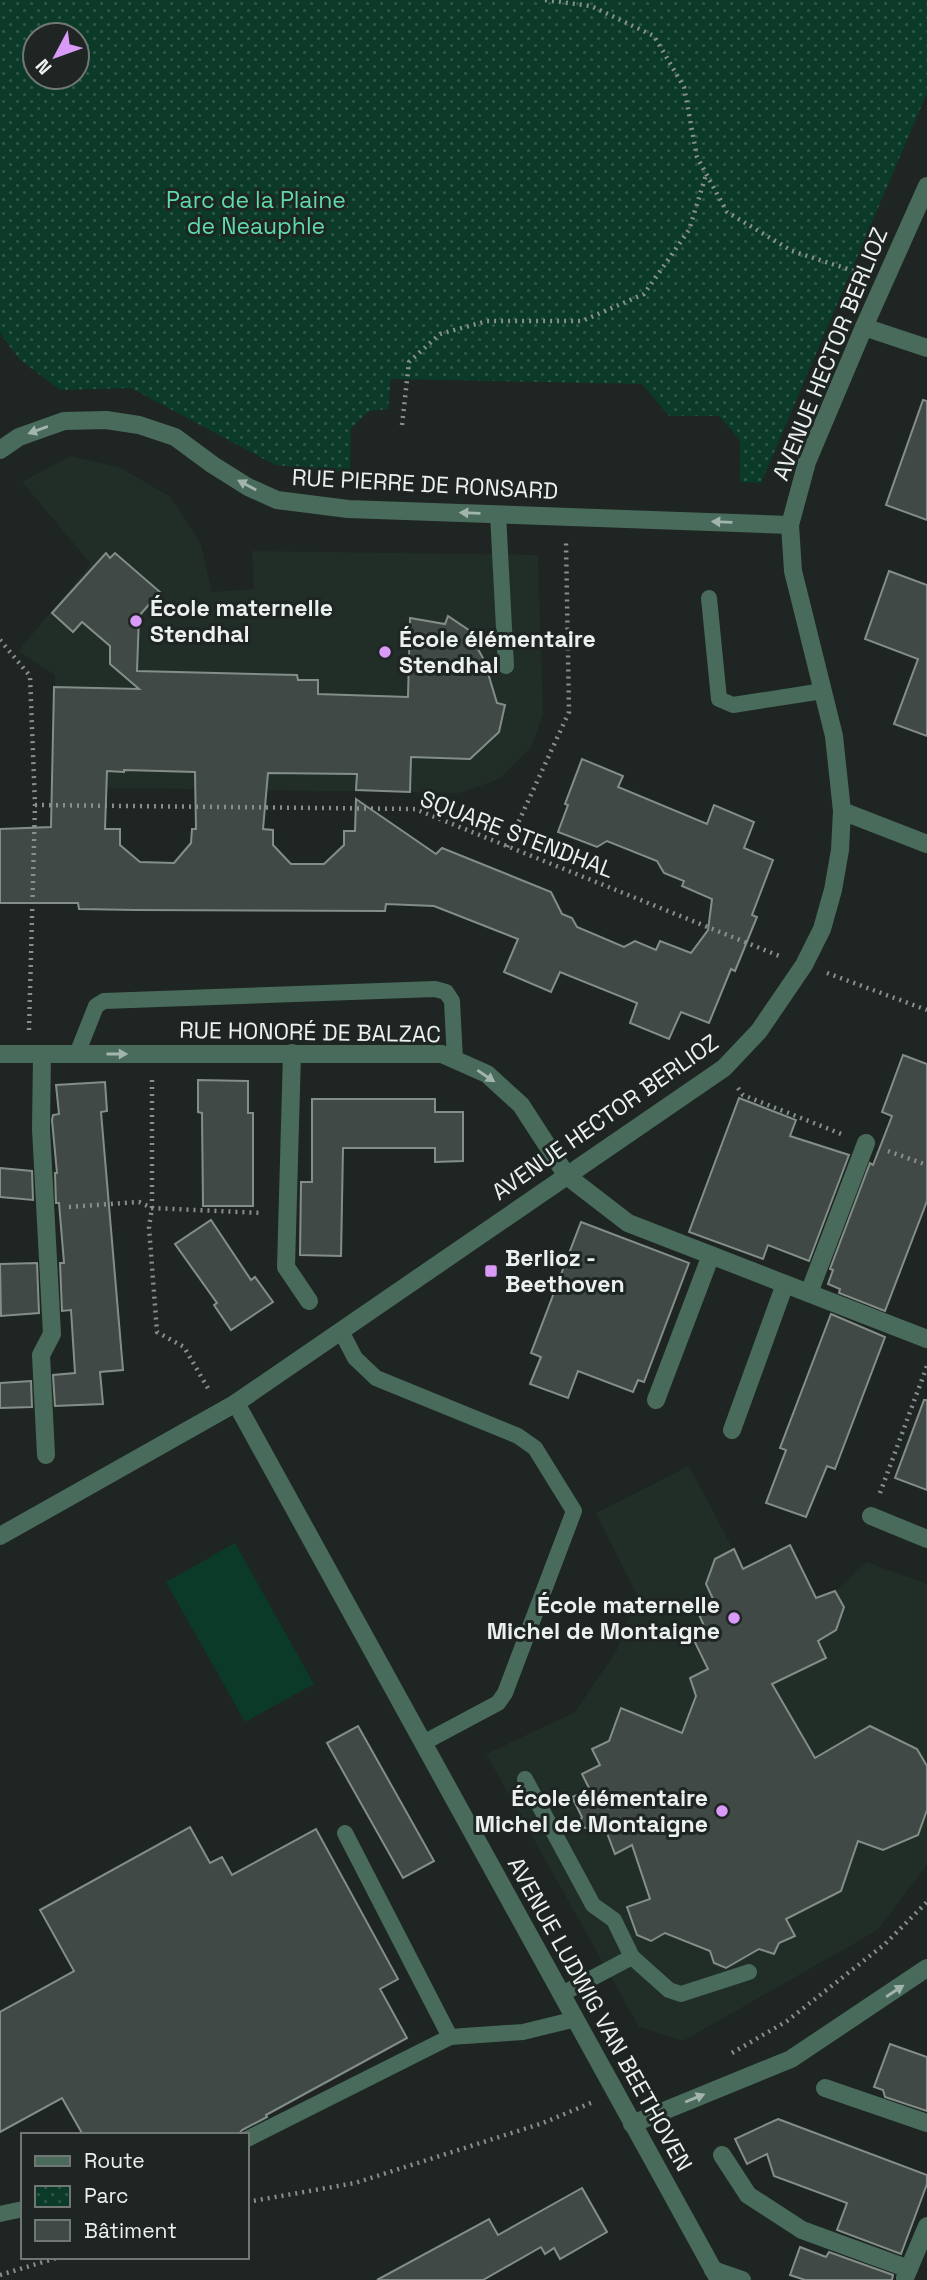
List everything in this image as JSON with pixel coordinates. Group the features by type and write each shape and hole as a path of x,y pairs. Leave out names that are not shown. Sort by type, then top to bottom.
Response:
{"street":[{"name":"AVENUE HECTOR BERLIOZ","path":"0,1536 228,1407 724,1068 759,1031 804,965 822,929 840,850 842,811 834,736 793,571 790,525 807,462 927,186"},
{"path":"864,327 927,348"},
{"name":"RUE PIERRE DE RONSARD","path":"0,450 19,437 64,421 106,420 139,425 175,437 247,487 277,500 348,509 790,525"},
{"path":"842,811 927,844"},
{"path":"292,1053 286,1267 309,1301"},
{"name":"RUE HONORÉ DE BALZAC","path":"0,1054 442,1054 486,1074 521,1105 567,1175 628,1223 927,1339"},
{"path":"35,1054 47,1208 52,1334 41,1355 46,1455"},
{"path":"809,1293 866,1143"},
{"path":"656,1400 711,1255"},
{"path":"732,1430 785,1284"},
{"name":"AVENUE LUDWIG VAN BEETHOVEN","path":"228,1407 423,1743 716,2275"},
{"path":"871,1516 927,1539"},
{"path":"632,2124 791,2059 922,1974 927,1968"},
{"path":"825,2088 927,2123"},
{"path":"722,2155 748,2195 802,2230 907,2275 927,2226"},
{"path":"716,2275 743,2280"}],"lane":[{"path":"498,514 506,666"},
{"path":"709,598 719,699 733,705 823,691"},
{"path":"77,1054 96,1006 104,1001 435,989 446,992 452,1001 455,1060"},
{"path":"341,1331 355,1358 376,1378 518,1436 536,1448 574,1511 505,1693 498,1703 423,1743"},
{"path":"525,1779 593,1905 614,1920 632,1957 669,1990 681,1994 749,1972"},
{"path":"345,1833 450,2037"},
{"path":"562,1994 632,1957"},
{"path":"248,2138 450,2037 523,2032 576,2019"},
{"path":"0,2214 21,2209"}],"path":[{"path":"545,0 591,6 654,36 684,87 697,157 727,212 792,251 884,281"},
{"path":"402,425 408,362 440,334 487,321 582,321 644,295 690,230 706,174"},
{"path":"507,847 569,712 565,517"},
{"path":"0,640 30,676 35,804 35,1054"},
{"name":"SQUARE STENDHAL","path":"35,804 415,809 732,938 927,1010"},
{"path":"152,1054 152,1208 149,1227 157,1332 184,1348 228,1407"},
{"path":"724,1068 743,1095 927,1165"},
{"path":"47,1208 139,1202 152,1208 287,1214"},
{"path":"871,1516 927,1366"},
{"path":"722,2059 787,2021 885,1944 927,1902"},
{"path":"248,2202 355,2183 543,2123 616,2092"},
{"path":"0,2275 53,2259"}],"shaded area":[{"path":"70,456 119,467 171,497 201,544 212,592 254,589 252,551 538,555 543,714 532,746 499,779 460,793 52,787 55,675 18,651 91,564 22,482"},
{"name":"École élémentaire Michel de Montaigne","path":"689,1466 743,1568 774,1553 799,1563 817,1598 835,1591 867,1562 927,1584 927,1865 878,1930 683,2041 639,2027 486,1754 575,1712 616,1652 637,1596 596,1513"}],"green space":[{"name":"Parc de la Plaine de Neauphle","path":"0,0 927,0 927,93 761,483 740,482 740,440 719,416 669,416 642,384 391,379 388,409 369,411 351,428 350,472 275,465 131,388 60,390 19,359 0,333"},
{"path":"235,1543 314,1684 245,1722 166,1582"}],"building":[{"path":"923,400 927,401 927,520 886,505"},
{"path":"106,553 110,558 115,553 160,592 139,616 137,671 297,675 298,680 318,680 318,694 408,697 410,618 445,624 448,616 479,637 474,642 484,660 497,703 505,705 499,732 470,759 411,757 410,792 356,790 357,774 268,773 263,829 273,830 273,845 291,864 324,864 344,845 344,831 355,831 356,799 436,854 442,848 551,892 562,914 572,918 577,927 624,947 635,941 656,950 660,941 691,953 708,930 712,899 682,886 684,881 664,873 657,861 607,841 597,847 558,832 582,759 623,776 618,787 707,824 714,805 754,822 744,848 773,860 752,915 757,917 735,971 731,969 709,1023 681,1012 669,1039 630,1023 637,1003 560,972 551,992 504,972 518,939 434,906 386,904 385,911 135,910 79,909 78,903 0,903 0,829 51,827 54,687 139,689 110,664 110,646 82,622 73,632 52,613","holes":["107,771 195,772 196,829 192,829 191,843 174,863 140,862 120,845 120,829 105,829"]},
{"path":"889,571 927,585 927,736 894,724 918,659 865,639"},
{"path":"903,1055 927,1064 927,1201 885,1311 839,1293 840,1289 828,1284 833,1270 830,1269 870,1163 873,1165 892,1116 882,1112"},
{"path":"198,1080 248,1081 248,1113 253,1113 253,1206 203,1206 202,1113 198,1112"},
{"path":"105,1082 107,1111 101,1112 123,1370 100,1372 103,1404 55,1406 53,1375 75,1373 71,1310 62,1311 60,1263 64,1263 59,1203 56,1203 57,1173 52,1120 53,1115 59,1114 56,1085"},
{"path":"739,1098 796,1120 790,1136 849,1155 809,1261 768,1245 763,1259 689,1232"},
{"path":"312,1099 435,1099 435,1112 463,1112 463,1161 435,1162 435,1148 343,1148 341,1256 300,1255 301,1182 312,1182"},
{"path":"0,1168 32,1171 33,1200 0,1197"},
{"path":"211,1220 251,1280 255,1277 273,1302 231,1330 214,1305 217,1303 175,1244"},
{"path":"581,1222 689,1263 644,1382 638,1380 633,1392 578,1371 568,1398 530,1384 541,1357 531,1353"},
{"path":"37,1263 39,1313 1,1316 0,1264"},
{"path":"831,1314 885,1337 835,1469 827,1466 806,1517 766,1503 786,1450 780,1448"},
{"path":"31,1381 32,1407 0,1408 0,1383"},
{"path":"924,1400 927,1400 927,1490 895,1478"},
{"path":"790,1545 816,1598 835,1591 844,1607 836,1630 818,1641 826,1658 772,1684 815,1758 870,1726 917,1749 927,1766 927,1810 918,1835 883,1850 858,1841 841,1891 786,1919 795,1936 779,1943 774,1954 759,1949 726,1968 714,1963 710,1951 665,1933 651,1941 637,1935 627,1907 650,1899 632,1845 615,1854 607,1833 578,1826 582,1817 572,1797 590,1790 582,1774 600,1765 592,1749 609,1741 621,1708 682,1733 696,1696 690,1678 708,1669 691,1634 705,1628 697,1610 714,1601 706,1584 715,1559 734,1549 743,1569"},
{"path":"358,1726 434,1861 403,1878 327,1743"},
{"path":"190,1827 210,1863 222,1857 232,1875 316,1829 398,1979 380,1989 407,2038 266,2115 267,2117 240,2133 82,2133 62,2098 0,2132 0,2012 74,1971 40,1910"},
{"path":"890,2044 927,2057 927,2111 885,2097 883,2090 874,2087"},
{"path":"778,2119 927,2175 927,2184 901,2254 837,2230 847,2203 774,2176 767,2154 747,2164 735,2139"},
{"path":"582,2188 607,2232 560,2259 554,2248 545,2254 541,2247 483,2280 377,2280 489,2219 498,2235"},
{"path":"800,2247 826,2257 829,2252 893,2275 892,2280 805,2280 790,2275"}],"place":[{"name":"École maternelle Stendhal","path":"136,621"},
{"name":"École élémentaire Stendhal","path":"385,652"},
{"name":"Berlioz - Beethoven","path":"491,1271"},
{"name":"École maternelle Michel de Montaigne","path":"734,1618"},
{"name":"École élémentaire Michel de Montaigne","path":"722,1811"}]}
